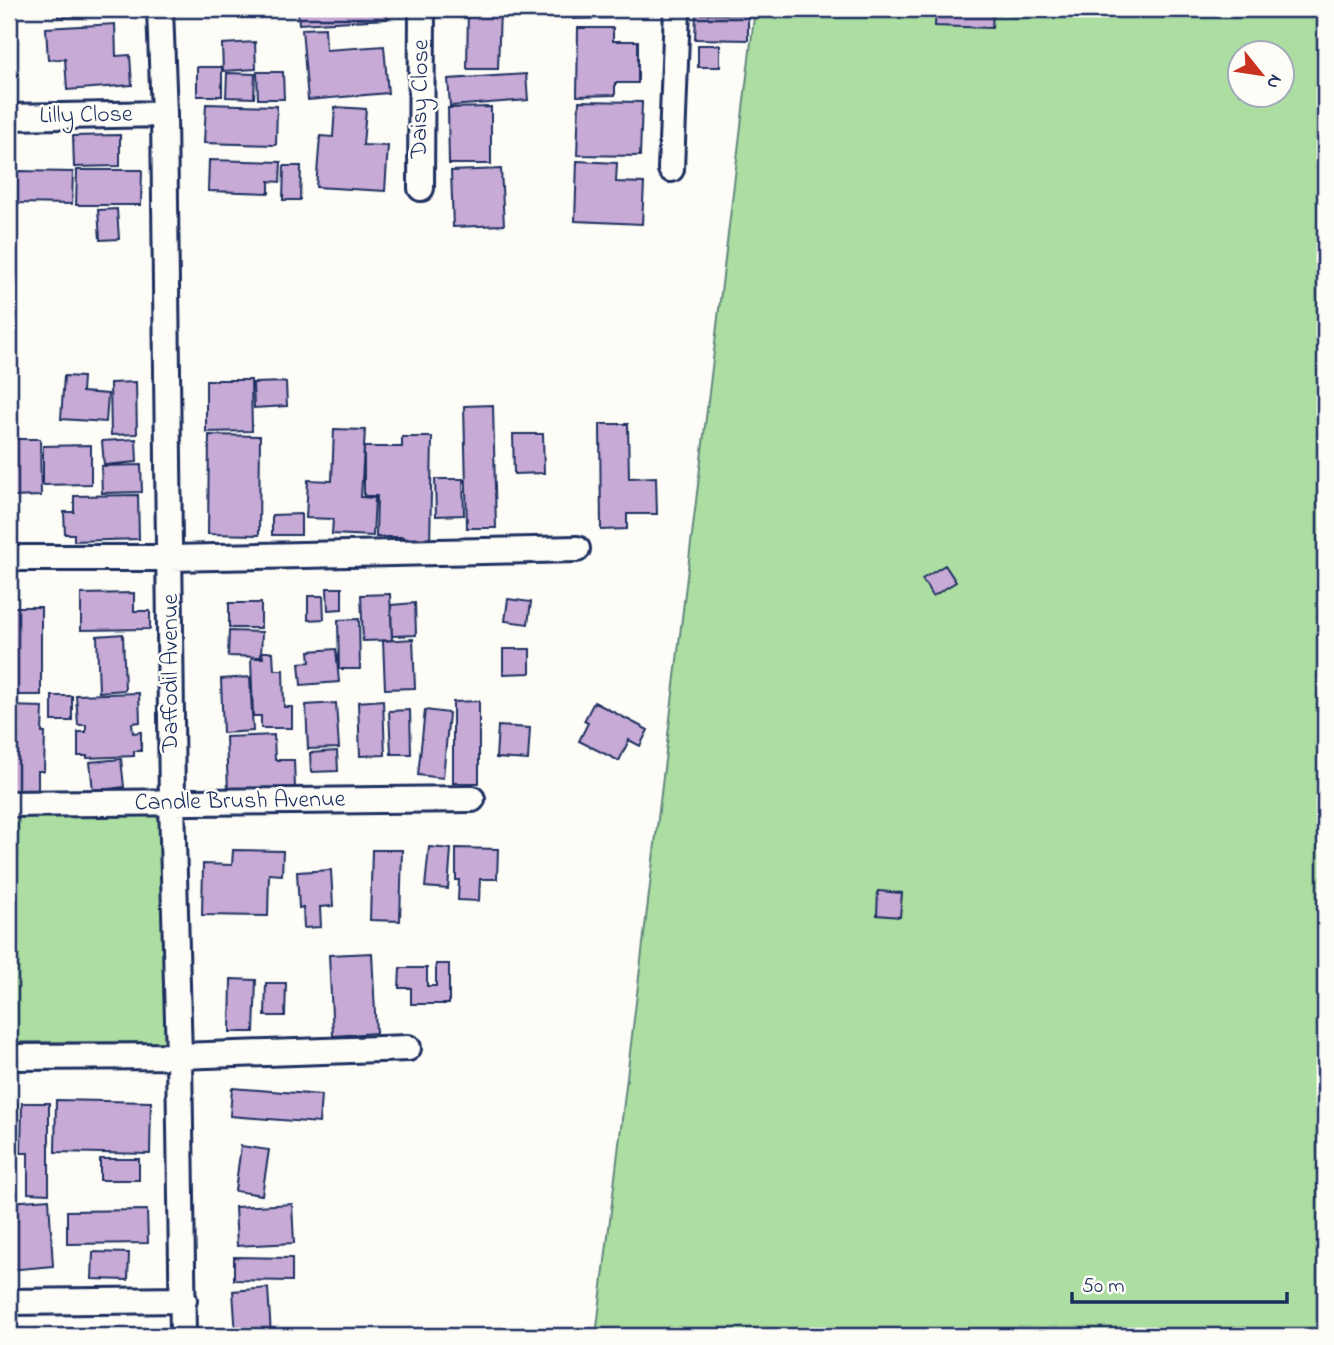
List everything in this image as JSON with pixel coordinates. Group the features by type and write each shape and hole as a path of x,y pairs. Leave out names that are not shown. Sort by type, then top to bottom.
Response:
{"street":[{"name":"Daffodil Avenue","path":"160,9 164,114 172,803 183,1336"},
{"name":"Daisy Close","path":"421,188 422,9"},
{"path":"671,169 677,9"},
{"name":"Lilly Close","path":"9,117 164,114"},
{"path":"9,558 170,558 577,549"},
{"name":"Candle Brush Avenue","path":"9,804 472,799"},
{"path":"9,1058 179,1056 408,1048"},
{"path":"9,1302 184,1300"}],"green space":[{"path":"755,9 1325,9 1325,1336 596,1336"},
{"path":"181,807 183,1043 9,1042 9,810"}],"building":[{"path":"58,9 78,9 78,17 58,17"},
{"path":"86,9 137,9 137,15 86,15"},
{"path":"298,9 386,9 387,19 299,24"},
{"path":"468,9 500,9 498,69 467,69"},
{"path":"573,9 612,9 612,18 573,19"},
{"path":"701,9 789,9 788,15 701,12"},
{"path":"936,9 993,9 992,28 935,26"},
{"path":"696,14 748,15 748,40 695,39"},
{"path":"115,24 116,56 130,55 132,85 67,90 65,59 48,60 46,28"},
{"path":"325,28 326,50 384,46 388,93 308,100 302,29"},
{"path":"578,28 613,28 613,41 638,41 638,83 615,83 615,95 577,96"},
{"path":"255,42 256,69 223,71 222,44"},
{"path":"698,45 720,45 720,67 698,67"},
{"path":"197,67 222,67 222,96 197,96"},
{"path":"257,72 283,72 284,99 258,99"},
{"path":"227,73 255,74 254,98 226,97"},
{"path":"526,74 528,100 450,106 448,79"},
{"path":"579,101 642,102 640,156 577,155"},
{"path":"206,104 277,106 276,145 204,143"},
{"path":"335,107 366,109 363,145 388,146 385,191 316,187 320,136 333,137"},
{"path":"491,107 491,164 449,164 448,108"},
{"path":"120,135 120,166 74,167 73,136"},
{"path":"209,160 281,162 280,182 269,181 269,193 208,191"},
{"path":"577,161 617,163 616,182 644,183 642,224 575,221"},
{"path":"284,166 301,166 300,200 283,200"},
{"path":"501,169 504,225 453,227 451,171"},
{"path":"77,170 142,170 141,205 76,205"},
{"path":"17,171 73,172 72,204 16,203"},
{"path":"117,209 119,239 100,240 98,210"},
{"path":"64,376 83,377 82,392 108,394 106,422 61,419"},
{"path":"206,380 251,380 252,431 206,432"},
{"path":"136,382 137,434 111,435 110,383"},
{"path":"286,382 287,406 254,408 253,383"},
{"path":"493,405 496,528 467,528 464,406"},
{"path":"600,424 628,424 629,478 656,477 657,514 627,514 627,529 601,530"},
{"path":"334,429 365,430 361,497 375,498 373,536 332,534 333,519 306,518 308,480 332,481"},
{"path":"513,434 543,434 544,473 514,474"},
{"path":"209,435 260,436 259,535 208,534"},
{"path":"402,437 432,437 430,546 404,545 404,537 376,537 377,496 364,496 364,447 402,447"},
{"path":"9,439 40,439 41,496 11,497 11,542 9,542"},
{"path":"136,439 137,462 104,465 102,441"},
{"path":"91,445 91,484 43,485 43,446"},
{"path":"141,465 142,492 102,493 101,466"},
{"path":"435,479 463,479 464,515 436,516"},
{"path":"138,495 139,539 74,541 74,534 65,534 64,512 74,512 74,496"},
{"path":"301,514 301,535 272,535 272,515"},
{"path":"945,565 956,582 933,596 922,579"},
{"path":"327,588 342,588 342,609 328,610"},
{"path":"134,593 134,611 150,611 150,629 81,630 81,594"},
{"path":"390,594 392,640 363,641 361,595"},
{"path":"308,596 323,596 324,619 308,620"},
{"path":"508,599 531,602 528,624 505,621"},
{"path":"229,603 261,603 261,628 229,628"},
{"path":"415,603 416,635 392,636 391,605"},
{"path":"13,607 41,607 41,695 13,695"},
{"path":"359,619 360,669 339,669 338,620"},
{"path":"229,631 262,632 261,657 228,656"},
{"path":"123,634 125,690 99,692 97,636"},
{"path":"413,639 415,688 385,689 383,641"},
{"path":"336,649 339,682 301,685 299,663 310,662 309,651"},
{"path":"503,649 530,649 530,673 503,674"},
{"path":"262,652 273,652 274,670 283,670 284,707 292,707 292,728 261,728 261,716 253,716 251,658 263,658"},
{"path":"250,677 253,731 223,733 221,679"},
{"path":"139,693 140,722 132,723 133,733 141,732 141,751 134,751 134,756 78,756 78,732 86,732 86,725 78,725 76,695"},
{"path":"52,696 72,696 72,721 52,721"},
{"path":"383,700 385,755 360,756 358,702"},
{"path":"479,701 479,783 453,783 453,702"},
{"path":"594,702 648,730 640,746 629,740 619,761 579,741 588,723 584,721"},
{"path":"336,703 339,748 308,749 306,705"},
{"path":"9,706 43,707 44,771 38,771 38,794 9,793"},
{"path":"410,710 411,754 391,754 389,711"},
{"path":"425,710 449,713 443,778 418,775"},
{"path":"498,726 530,728 528,760 496,758"},
{"path":"274,735 275,760 294,760 295,788 228,791 226,737"},
{"path":"337,751 338,771 311,772 310,753"},
{"path":"121,759 124,787 93,791 90,762"},
{"path":"429,847 451,849 448,889 425,887"},
{"path":"456,848 498,849 497,879 480,879 479,901 458,900"},
{"path":"233,850 283,851 282,875 269,874 268,916 202,915 203,864 232,865"},
{"path":"372,850 402,850 400,921 370,920"},
{"path":"331,870 333,906 320,907 321,927 304,928 303,907 299,908 297,872"},
{"path":"878,891 902,893 900,917 877,915"},
{"path":"372,953 376,1033 333,1036 329,955"},
{"path":"436,964 449,964 449,1004 411,1004 411,988 399,988 400,968 427,968 427,986 436,986"},
{"path":"231,979 256,980 254,1032 230,1032"},
{"path":"266,983 286,983 285,1016 265,1016"},
{"path":"232,1088 321,1095 319,1123 230,1116"},
{"path":"56,1100 151,1102 150,1154 55,1152"},
{"path":"17,1103 18,1151 9,1151 9,1104"},
{"path":"22,1103 49,1103 49,1194 28,1193 28,1153 21,1153"},
{"path":"241,1146 269,1150 262,1195 235,1191"},
{"path":"9,1157 17,1157 17,1197 9,1197"},
{"path":"100,1159 139,1159 139,1180 100,1180"},
{"path":"49,1199 53,1266 9,1270 9,1202"},
{"path":"292,1204 294,1243 237,1246 235,1207"},
{"path":"147,1210 148,1243 67,1244 67,1211"},
{"path":"93,1252 129,1253 128,1280 92,1279"},
{"path":"234,1257 292,1258 292,1281 234,1280"},
{"path":"268,1288 271,1335 236,1336 233,1291"}]}
